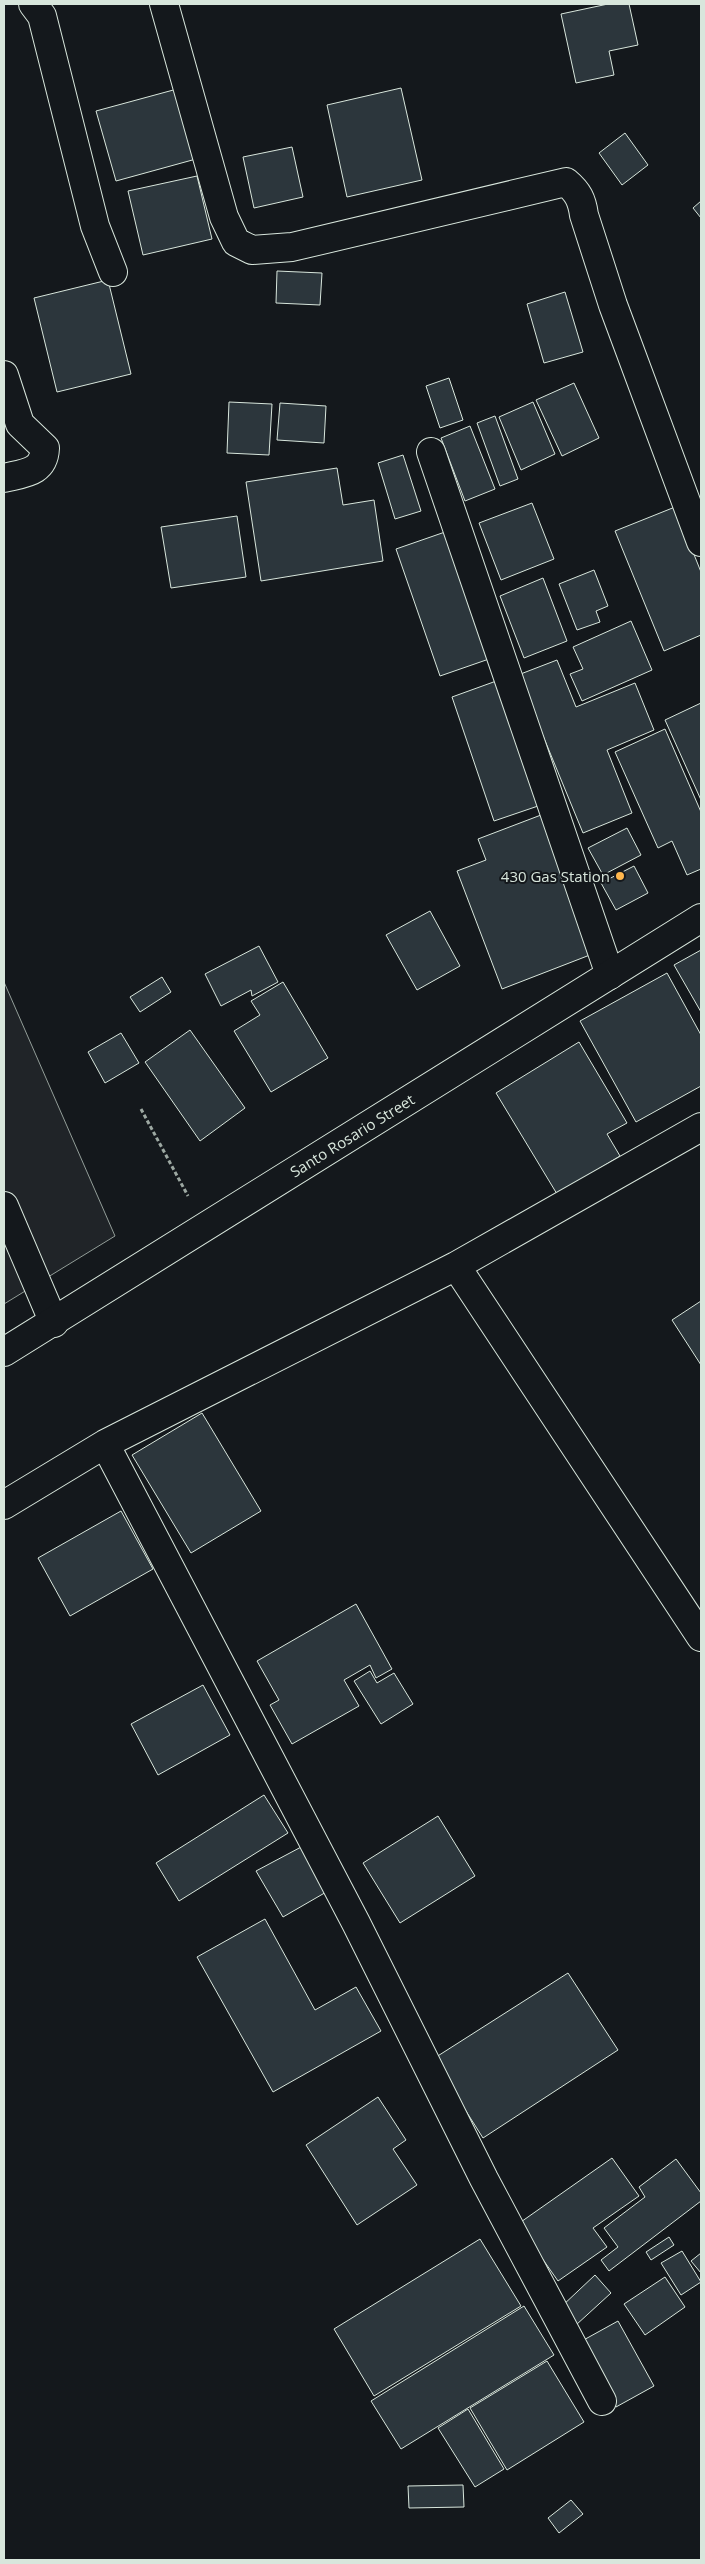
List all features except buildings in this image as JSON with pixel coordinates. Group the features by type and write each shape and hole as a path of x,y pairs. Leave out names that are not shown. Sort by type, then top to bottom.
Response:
{"street":[{"path":"32,4 42,16 95,226 113,272"},
{"path":"164,4 224,217 236,242 252,250 292,247 566,182 573,188 582,200 584,215 613,305 701,542"},
{"path":"4,375 20,424 45,448 44,460 39,467 4,478"},
{"path":"431,452 610,975"},
{"name":"Santo Rosario Street","path":"4,1352 54,1323 701,918"},
{"path":"4,1505 105,1444 456,1266 701,1128"},
{"path":"4,1206 54,1323"},
{"path":"456,1266 701,1637"},
{"path":"105,1444 352,1914 484,2179 602,2401"}],"path":[{"path":"141,1109 204,1228"}],"shaded area":[{"path":"4,982 115,1236 4,1304"}],"place":[{"name":"430 Gas Station","path":"620,876"}]}
